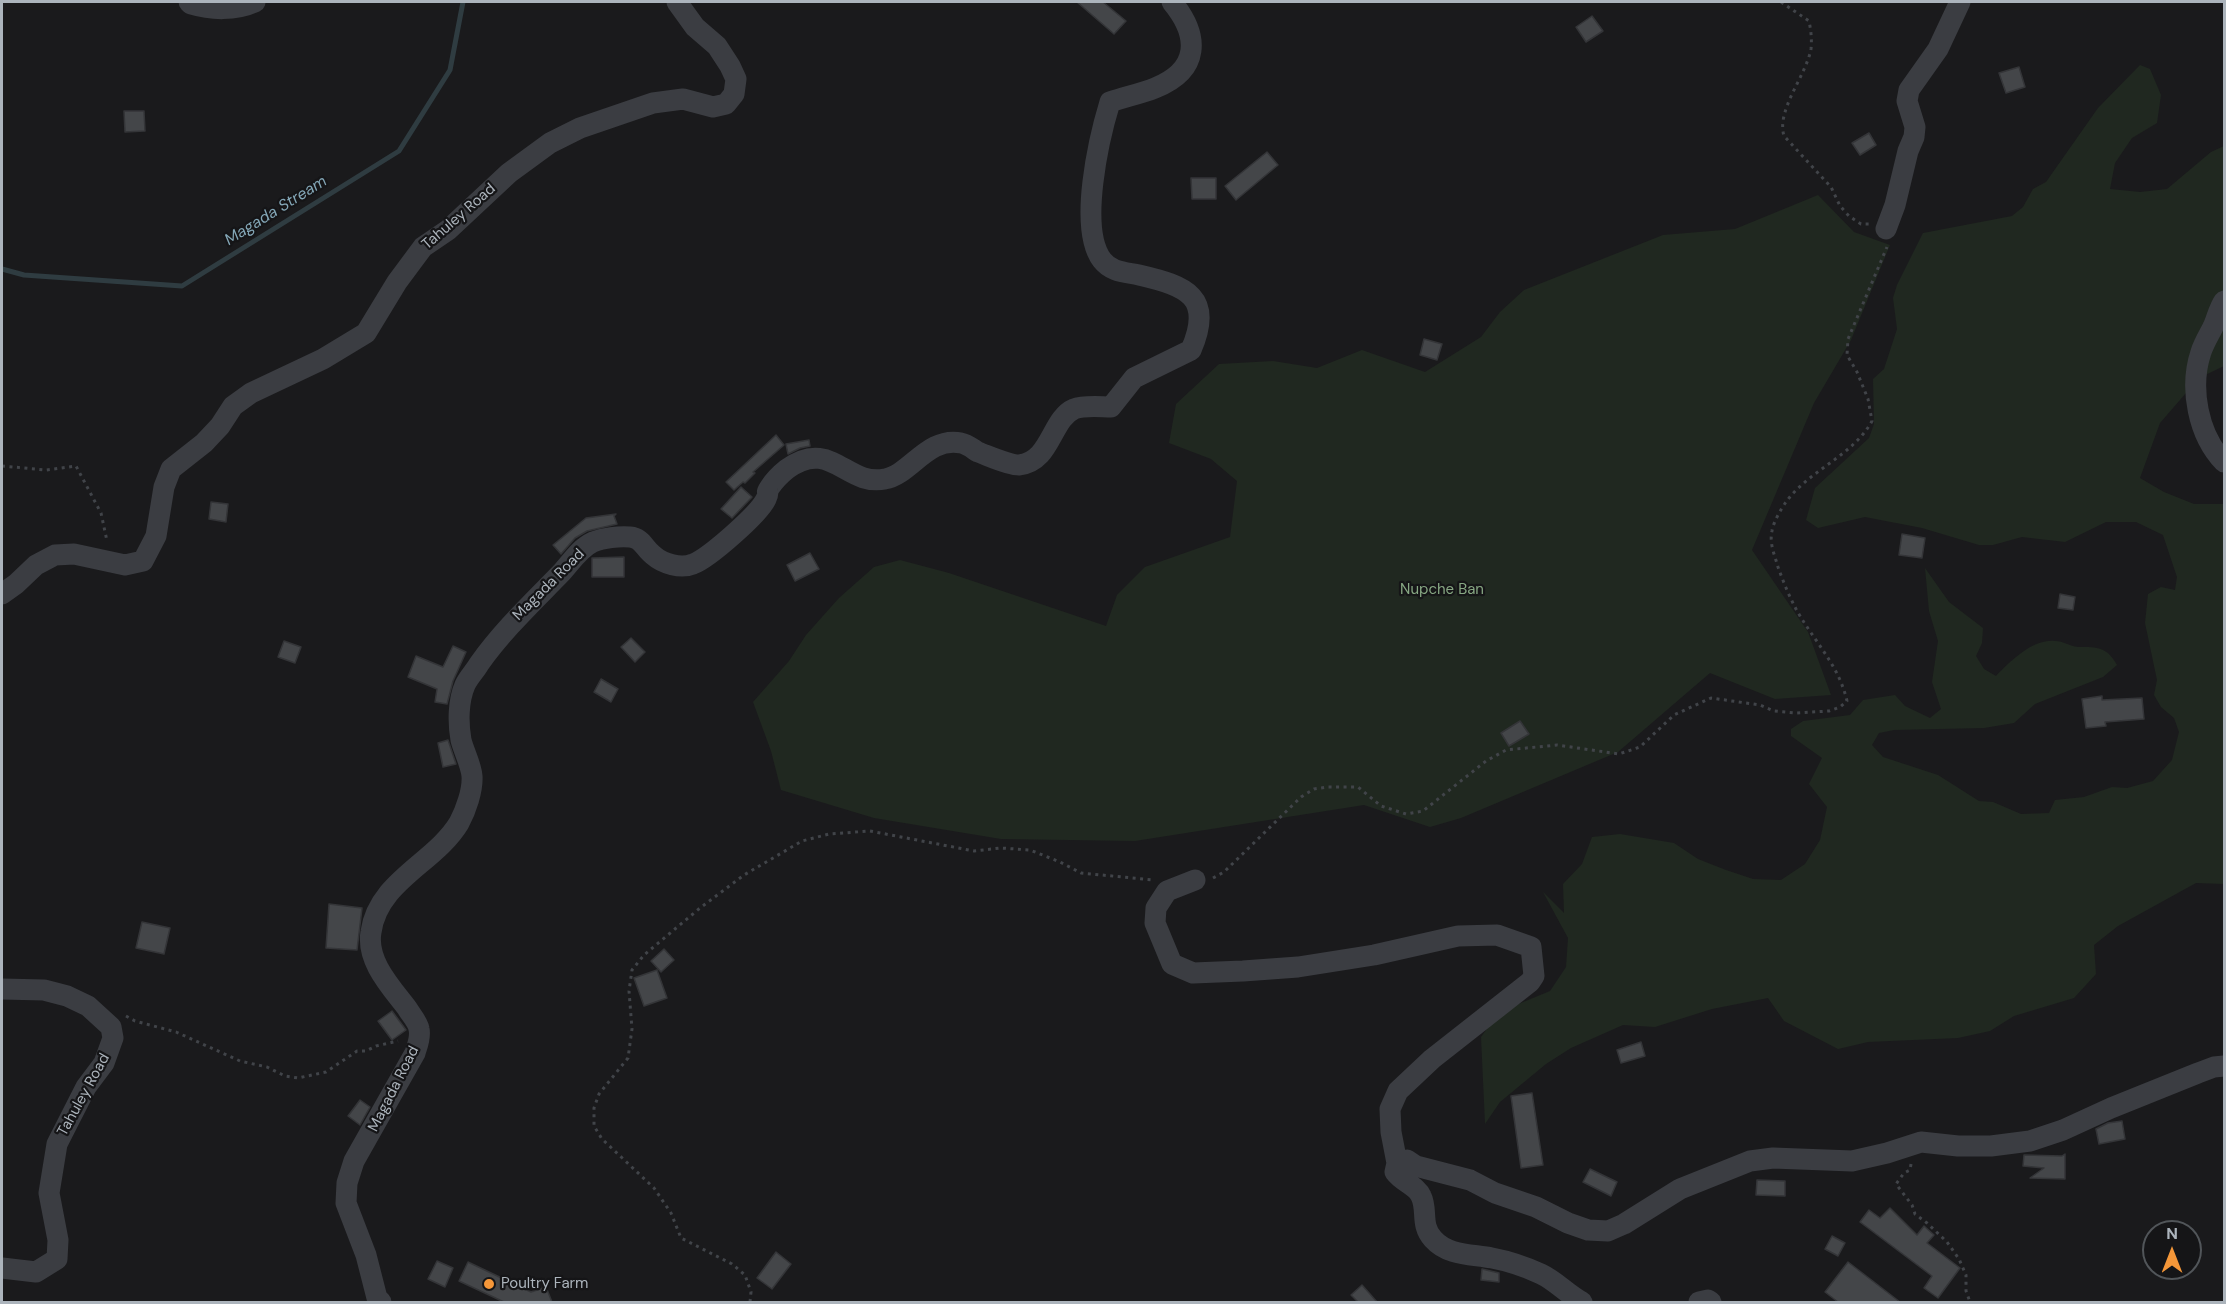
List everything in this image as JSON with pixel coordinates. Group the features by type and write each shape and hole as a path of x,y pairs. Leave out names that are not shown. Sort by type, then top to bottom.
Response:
{"street":[{"path":"189,2 205,8 217,8 244,6 255,2"},
{"name":"Tahuley Road","path":"2,594 36,565 55,555 74,554 126,565 143,561 156,536 164,487 171,469 204,443 220,426 233,406 251,393 323,359 366,333 397,282 423,248 448,230 509,173 550,143 580,128 653,103 683,99 713,107 726,104 734,94 736,79 730,66 717,46 695,27 677,2"},
{"name":"Magada Road","path":"381,1302 377,1298 366,1255 346,1203 347,1183 354,1161 415,1053 419,1039 419,1026 386,981 373,957 370,934 376,913 394,886 445,842 460,821 469,798 472,777 461,739 459,721 459,709 465,685 510,624 578,553 592,542 617,537 633,537 643,542 653,556 673,566 690,566 706,558 752,516 766,499 769,488 787,469 802,461 817,458 831,460 861,478 885,479 903,471 918,456 945,444 962,443 978,452 1017,465 1030,462 1045,450 1064,417 1075,409 1111,407 1134,378 1191,350 1199,331 1200,309 1192,296 1169,284 1116,271 1102,261 1095,248 1092,223 1095,162 1099,138 1110,102 1155,88 1169,80 1185,68 1192,49 1190,32 1184,17 1172,2"},
{"path":"1886,229 1914,137 1915,127 1907,101 1909,90 1938,49 1960,2"},
{"path":"2224,301 2201,350 2196,384 2197,400 2206,438 2214,452 2224,462"},
{"path":"1195,880 1167,891 1156,909 1155,923 1172,964 1193,973 1243,972 1334,962 1458,936 1497,935 1531,947 1534,976 1530,982 1432,1059 1398,1091 1390,1109 1390,1132 1397,1162 1395,1172 1400,1179 1419,1191 1423,1199 1424,1225 1431,1238 1441,1246 1469,1256 1492,1258 1540,1273 1582,1302"},
{"name":"Tahuley Road","path":"2,989 44,990 67,996 88,1006 111,1027 113,1038 104,1063 86,1087 57,1144 49,1193 58,1240 57,1259 36,1272 2,1268"},
{"path":"1397,1162 1407,1160 1424,1168 1456,1175 1568,1223 1588,1230 1608,1231 1624,1224 1680,1189 1750,1161 1773,1158 1851,1161 1921,1142 1958,1146 1991,1146 2030,1141 2063,1130 2198,1073 2224,1066"},
{"path":"1699,1302 1708,1300 1711,1302"}],"path":[{"path":"1195,880 1207,881 1224,872 1301,797 1314,789 1358,787 1381,806 1406,814 1414,813 1423,811 1486,761 1506,750 1557,745 1618,754 1640,747 1674,715 1712,698 1760,705 1774,711 1796,713 1829,711 1845,705 1847,701 1845,693 1836,670 1797,610 1782,578 1773,552 1772,531 1786,502 1812,476 1860,438 1872,421 1868,399 1847,355 1848,339 1889,240 1886,229 1879,224 1861,224 1850,216 1840,206 1831,187 1784,136 1781,128 1783,118 1807,60 1812,34 1809,21 1781,2"},
{"path":"2,466 46,470 76,466 101,513 107,534 108,561"},
{"path":"750,1302 751,1292 744,1275 732,1264 681,1238 671,1213 654,1188 602,1139 594,1126 594,1108 600,1094 628,1058 632,1029 628,991 632,970 644,956 700,908 744,875 802,840 829,834 870,831 974,851 1001,848 1030,850 1060,861 1081,873 1137,880 1160,880"},
{"path":"118,1011 135,1021 176,1032 240,1061 267,1067 285,1076 298,1078 326,1072 357,1051 366,1051 376,1046 400,1041 419,1026"},
{"path":"1905,1146 1911,1162 1910,1170 1904,1173 1896,1184 1912,1205 1915,1214 1947,1242 1959,1259 1966,1275 1966,1291 1970,1302"}],"green space":[{"path":"2140,65 2150,69 2161,95 2157,123 2132,138 2115,163 2110,189 2140,192 2167,189 2211,152 2224,146 2224,366 2199,378 2160,423 2140,478 2164,492 2194,504 2224,504 2224,884 2196,883 2118,926 2094,945 2096,974 2074,998 2014,1016 1990,1031 1958,1038 1868,1042 1838,1049 1784,1021 1768,998 1712,1009 1655,1027 1623,1025 1571,1048 1546,1064 1500,1102 1485,1124 1481,1037 1499,1012 1550,991 1566,967 1568,938 1543,892 1564,913 1563,884 1582,864 1592,837 1620,834 1674,843 1698,859 1726,870 1753,879 1781,880 1805,864 1820,840 1827,807 1809,784 1822,758 1791,736 1791,729 1803,721 1850,715 1863,700 1895,695 1905,706 1930,718 1941,709 1932,682 1938,641 1929,611 1925,568 1949,602 1983,628 1982,643 1976,656 1984,669 1996,676 2030,647 2046,641 2101,649 2110,655 2117,665 2103,677 2035,704 2014,723 1984,728 1894,730 1879,733 1872,745 1883,757 1938,775 1979,801 1993,802 2021,814 2049,813 2055,800 2084,797 2112,787 2127,788 2153,781 2172,760 2179,732 2174,718 2161,707 2154,695 2157,680 2145,623 2148,594 2161,587 2175,590 2177,577 2163,535 2136,522 2106,522 2065,542 2022,537 1993,545 1979,545 1922,528 1865,517 1818,528 1806,520 1815,488 1869,438 1874,424 1873,379 1884,369 1897,329 1893,298 1897,285 1923,233 2012,216 2023,207 2033,189 2046,182 2098,108"},
{"name":"Nupche Ban","path":"1818,195 1854,232 1890,245 1851,340 1814,403 1752,550 1808,632 1831,695 1775,699 1710,673 1618,752 1461,818 1430,827 1364,805 1135,841 1001,839 874,818 781,790 771,751 753,702 789,661 806,635 839,598 874,567 900,560 949,573 1106,626 1117,595 1145,567 1230,537 1237,481 1211,459 1169,443 1176,404 1219,364 1273,361 1317,368 1362,350 1425,372 1481,337 1500,312 1524,290 1663,235 1735,229"}],"building":[{"path":"1077,2 1103,2 1126,21 1114,34"},
{"path":"1592,16 1603,31 1586,42 1576,27"},
{"path":"2019,67 2025,87 2006,93 1999,73"},
{"path":"124,111 144,111 145,131 125,132"},
{"path":"1869,133 1876,145 1860,155 1852,143"},
{"path":"1267,152 1278,165 1236,200 1225,186"},
{"path":"1191,178 1216,178 1216,199 1192,199"},
{"path":"1424,339 1442,344 1437,360 1420,355"},
{"path":"776,435 784,445 753,472 755,473 745,483 743,482 734,490 726,482"},
{"path":"809,440 810,446 788,454 786,444"},
{"path":"741,487 752,497 732,518 721,509"},
{"path":"211,502 228,504 226,522 209,519"},
{"path":"616,514 614,516 617,524 587,531 575,538 561,554 553,545 586,518"},
{"path":"1902,534 1925,538 1922,558 1899,555"},
{"path":"810,553 819,569 795,581 787,565"},
{"path":"624,557 624,577 592,577 592,558"},
{"path":"2060,594 2075,597 2073,610 2058,608"},
{"path":"631,638 645,652 635,662 621,647"},
{"path":"284,641 301,647 295,663 278,657"},
{"path":"453,646 466,652 453,681 447,704 435,702 437,689 408,677 416,656 443,667"},
{"path":"601,679 618,689 611,702 594,692"},
{"path":"2102,696 2102,700 2142,698 2144,719 2105,722 2106,726 2086,728 2082,699"},
{"path":"1520,721 1529,734 1509,746 1501,733"},
{"path":"448,740 456,764 443,767 438,743"},
{"path":"329,904 362,908 357,950 326,948"},
{"path":"142,922 170,928 164,954 136,948"},
{"path":"664,949 674,960 661,972 651,961"},
{"path":"657,970 667,998 644,1006 634,978"},
{"path":"392,1011 406,1030 392,1040 378,1021"},
{"path":"1641,1042 1645,1056 1621,1063 1617,1050"},
{"path":"1532,1093 1543,1165 1521,1168 1511,1096"},
{"path":"360,1100 370,1107 360,1125 348,1116"},
{"path":"2122,1121 2125,1139 2099,1144 2096,1129 2108,1123"},
{"path":"2065,1154 2065,1179 2030,1178 2044,1168 2023,1166 2024,1155 2062,1156"},
{"path":"1590,1169 1617,1182 1611,1196 1583,1182"},
{"path":"1757,1180 1785,1181 1785,1196 1756,1195"},
{"path":"1890,1208 1917,1235 1924,1226 1934,1235 1927,1243 1960,1268 1938,1298 1924,1288 1932,1276 1860,1222 1869,1210 1880,1218"},
{"path":"1832,1236 1845,1243 1838,1256 1825,1249"},
{"path":"776,1252 791,1264 772,1289 757,1278"},
{"path":"437,1261 453,1268 445,1287 428,1279"},
{"name":"Poultry Farm","path":"468,1262 531,1292 546,1287 552,1302 504,1302 459,1281"},
{"path":"1848,1262 1900,1302 1838,1302 1825,1292"},
{"path":"1482,1269 1499,1273 1499,1282 1481,1280"},
{"path":"1362,1285 1377,1302 1358,1302 1351,1295"}],"waterway":[{"name":"Magada Stream","path":"2,269 24,275 182,286 399,151 450,70 463,2"}],"place":[{"name":"Poultry Farm","path":"489,1284"}]}
